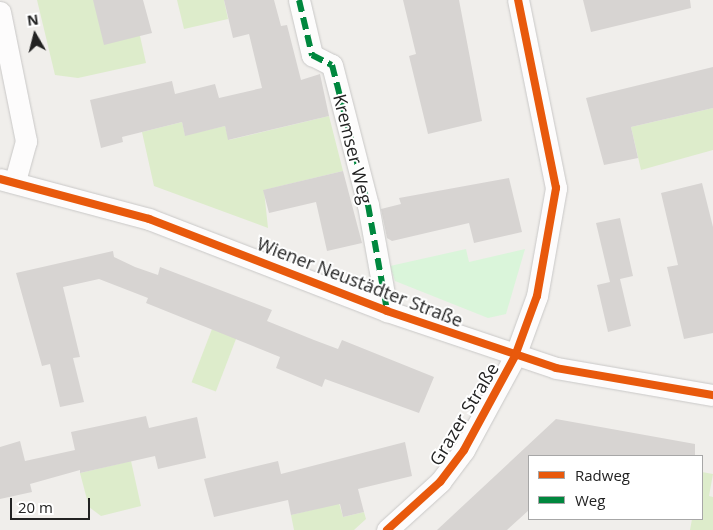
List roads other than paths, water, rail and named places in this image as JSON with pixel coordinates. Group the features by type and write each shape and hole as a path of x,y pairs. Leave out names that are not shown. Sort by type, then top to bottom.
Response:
{"street":[{"name":"Kremser Weg","path":"299,0 312,55 332,65 368,205 387,311"},
{"name":"Grazer Straße","path":"387,530 440,482 464,450 515,356 537,296 556,188 518,0"},
{"path":"0,12 26,141 8,180"},
{"name":"Wiener Neustädter Straße","path":"8,180 149,220 387,311 515,356 556,368 713,395"}]}
